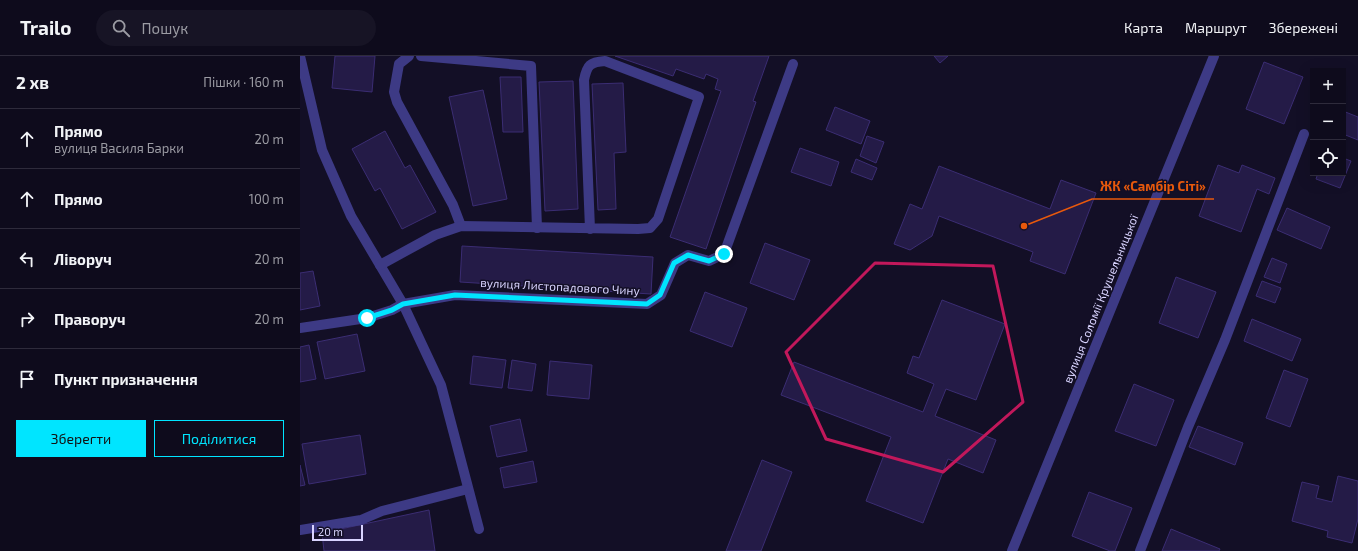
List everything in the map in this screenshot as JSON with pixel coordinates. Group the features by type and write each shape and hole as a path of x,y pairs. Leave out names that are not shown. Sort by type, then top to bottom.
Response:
{"street":[{"path":"300,56 322,150 351,216 403,304 441,385 479,529"},
{"path":"409,56 399,64 394,92 397,102 453,204 461,226"},
{"path":"421,56 532,66 537,228"},
{"name":"вулиця Соломії Крушельницької","path":"1012,551 1214,56"},
{"path":"380,265 435,236 461,226 590,229 650,228 658,219 700,97 605,61 594,62 586,68 584,80 590,229"},
{"name":"вулиця Листопадового Чину","path":"300,328 367,318 392,310 403,304 455,295 647,304 660,295 674,263 688,255 709,261 724,254 793,64"},
{"path":"1140,551 1185,434 1225,340 1304,134"},
{"path":"300,530 361,520 382,511 468,489"}],"highlighted area":[{"path":"875,263 993,266 1023,402 943,472 826,439 786,352"}],"building":[{"path":"335,56 375,56 372,92 332,88"},
{"path":"615,56 769,56 753,101 756,102 706,249 670,237 721,91 715,89 718,79 706,74 704,79 676,69 673,76"},
{"path":"934,56 948,56 940,63"},
{"path":"1264,62 1303,77 1284,124 1246,109"},
{"path":"500,77 521,77 523,132 503,132"},
{"path":"573,81 578,209 545,211 539,82"},
{"path":"623,83 626,152 614,153 616,209 598,210 592,84"},
{"path":"483,90 507,199 473,206 449,97"},
{"path":"835,107 870,121 861,144 826,130"},
{"path":"1346,112 1358,117 1358,140 1346,135"},
{"path":"385,131 405,168 410,165 436,212 402,229 380,188 375,191 352,149"},
{"path":"867,136 884,142 876,163 860,156"},
{"path":"800,148 839,162 831,186 791,172"},
{"path":"856,159 877,168 872,180 851,172"},
{"path":"1346,159 1351,161 1346,173"},
{"path":"1218,165 1239,173 1242,165 1275,178 1269,194 1257,189 1241,232 1199,216"},
{"path":"939,166 1050,209 1061,180 1096,193 1065,274 1030,261 1033,252 939,216 932,236 910,250 894,244 910,204 922,209"},
{"path":"1317,176 1345,176 1340,188 1316,179"},
{"path":"1287,208 1330,227 1321,249 1277,230"},
{"path":"765,243 810,260 794,300 750,283"},
{"path":"462,246 653,257 651,294 460,282"},
{"path":"1272,258 1287,264 1280,283 1264,277"},
{"path":"313,271 320,306 300,310 300,273"},
{"path":"1176,277 1216,292 1198,338 1159,323"},
{"path":"1262,281 1281,288 1275,303 1256,296"},
{"path":"705,292 747,308 732,347 690,331"},
{"path":"942,300 1005,324 976,400 946,389 935,416 996,440 983,473 948,459 923,523 866,501 891,437 781,395 794,362 923,412 934,384 907,373 913,356 919,358"},
{"path":"1252,319 1301,339 1292,361 1244,341"},
{"path":"357,334 365,371 325,379 317,342"},
{"path":"309,345 316,379 300,382 300,347"},
{"path":"473,356 506,360 502,388 470,384"},
{"path":"512,360 536,364 532,391 508,388"},
{"path":"550,361 592,365 589,399 547,395"},
{"path":"1284,370 1308,379 1290,427 1266,418"},
{"path":"1134,384 1174,400 1156,446 1115,431"},
{"path":"520,419 527,451 497,457 490,426"},
{"path":"1198,426 1243,443 1235,465 1189,447"},
{"path":"360,435 366,474 309,484 302,444"},
{"path":"762,460 792,472 761,551 726,551"},
{"path":"533,461 537,482 504,488 500,468"},
{"path":"300,465 305,485 300,486"},
{"path":"1338,476 1358,481 1358,519 1352,543 1327,537 1328,531 1292,521 1302,482 1319,486 1316,498 1332,502"},
{"path":"1089,492 1132,508 1115,551 1110,551 1072,536"},
{"path":"429,510 435,551 324,551 322,533"},
{"path":"1171,529 1220,549 1219,551 1162,551"}],"place":[{"name":"ЖК «Самбір Сіті»","path":"1024,226"}],"route":[{"path":"367,318 392,310 403,304 455,295 647,304 660,295 674,263 688,255 709,261 724,254"}]}
